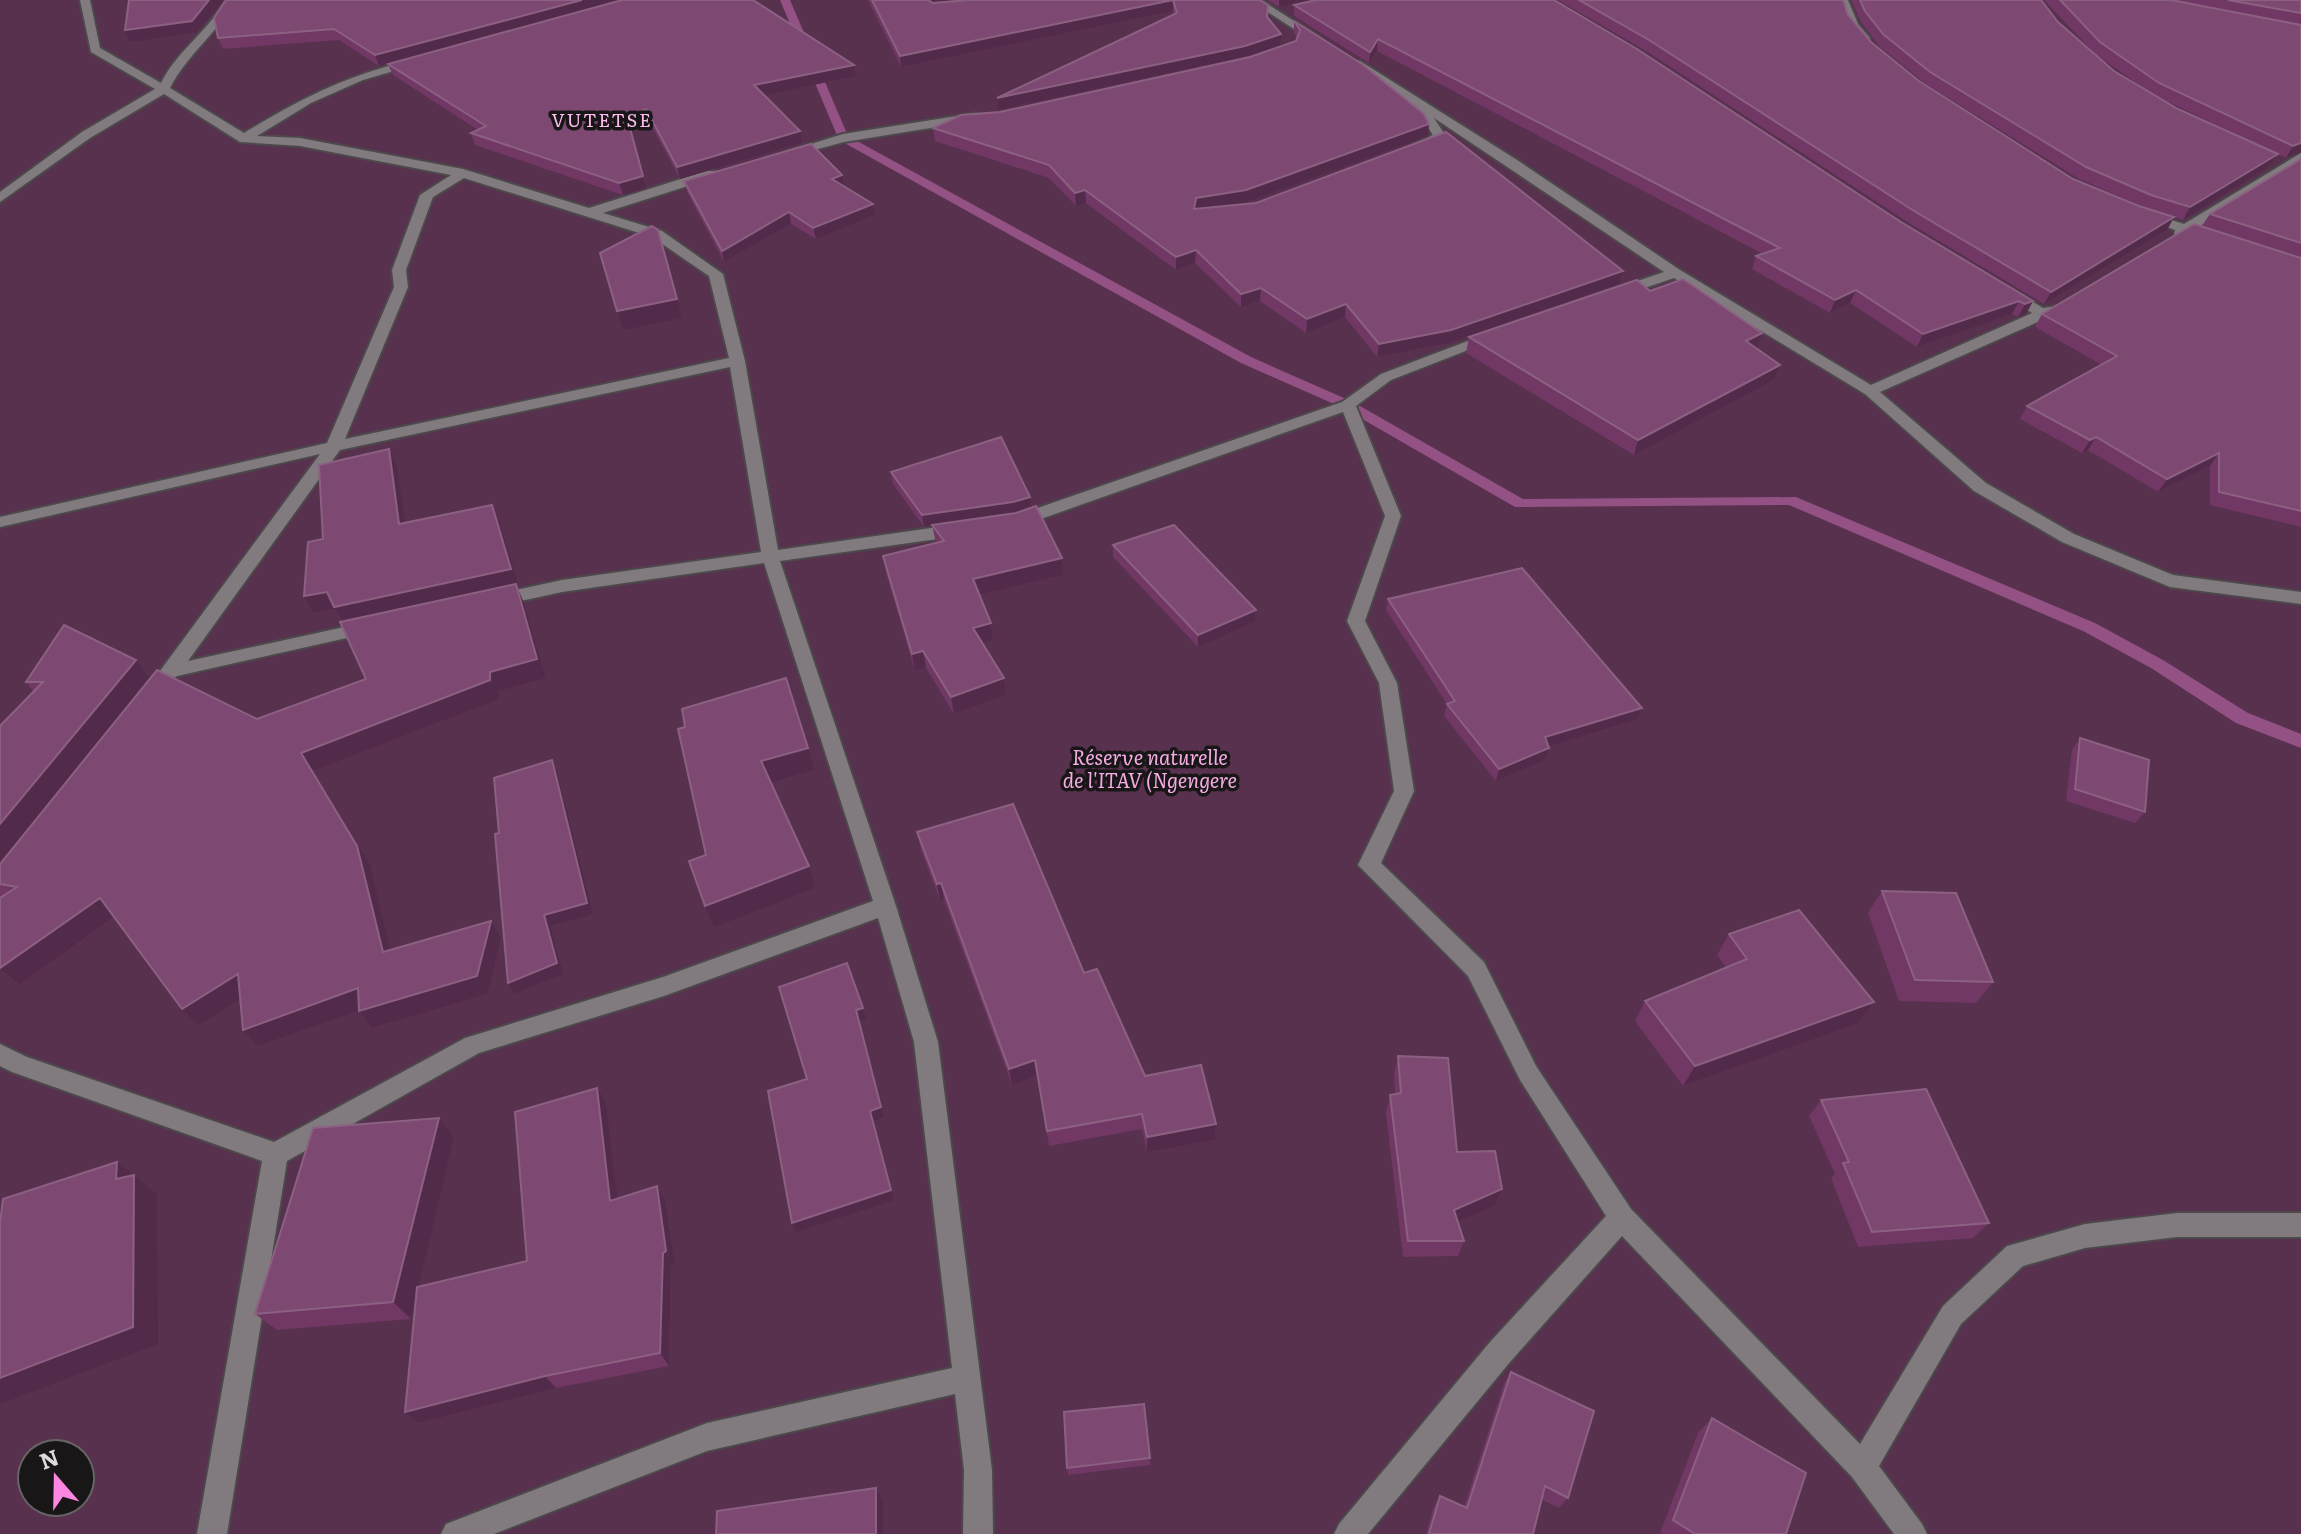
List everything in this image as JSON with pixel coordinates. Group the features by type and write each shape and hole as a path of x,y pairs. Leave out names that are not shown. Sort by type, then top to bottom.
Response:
{"street":[{"path":"85,0 95,50 244,139 300,142 463,173 657,234 716,274 737,361 771,559 885,906 926,1042 978,1470 978,1534"},
{"path":"0,198 86,135 164,89 173,71 222,16 231,0"},
{"path":"1254,0 1326,45"},
{"path":"1843,0 1853,25 1873,50"},
{"path":"1275,14 1290,11"},
{"path":"1275,14 1275,26 1283,34"},
{"path":"1339,53 1417,101 1675,273 1870,391 1980,487 2068,538 2170,581 2301,598"},
{"path":"244,139 307,100 359,78 433,57"},
{"path":"1400,154 1438,140 1439,135 1421,113 1417,101"},
{"path":"769,158 843,138 987,117"},
{"path":"2160,244 2282,164 2301,157"},
{"path":"591,212 725,170"},
{"path":"152,694 334,446 401,287 399,270 427,195 463,173"},
{"path":"2138,213 2226,242"},
{"path":"1603,298 1675,273"},
{"path":"1992,283 2044,314"},
{"path":"1870,391 2044,314 2069,299"},
{"path":"1002,524 1017,522 1348,405 1386,377 1503,332"},
{"path":"0,522 334,446 737,361"},
{"path":"1348,405 1393,516 1356,621 1388,683 1404,791 1369,865 1476,969 1528,1073 1622,1218 1862,1467 1912,1534"},
{"path":"468,606 562,586 971,529"},
{"path":"171,671 390,623"},
{"path":"0,1054 20,1065 276,1154 473,1045 664,986 885,906"},
{"path":"212,1534 276,1154"},
{"path":"1349,1534 1500,1352 1622,1218"},
{"path":"1862,1467 1952,1315 2016,1255 2085,1236 2177,1225 2301,1225"},
{"path":"456,1534 707,1437 967,1378"}],"green space":[{"name":"Réserve naturelle de l'ITAV (Ngengere","path":"0,0 2301,0 2301,1534 0,1534"}],"building":[{"path":"129,0 209,0 192,21 125,30"},
{"path":"226,0 582,0 375,55 334,29 218,38 214,18"},
{"path":"622,0 753,0 854,65 754,85 800,131 677,167 646,109 627,117 643,176 619,183 471,133 486,126 388,64"},
{"path":"872,0 928,0 933,3 968,0 1173,0 900,56"},
{"path":"1173,0 1260,0 1268,5 1267,17 1281,34 1245,46 997,98 1177,13"},
{"path":"1316,0 1554,0 1637,49 1901,222 2033,301 2025,304 2019,301 1923,334 1856,290 1835,300 1756,256 1780,248 1378,39 1370,52 1294,5"},
{"path":"1579,0 1843,0 1848,15 1871,42 1919,81 2073,179 2174,217 2051,292 1914,211 1649,40"},
{"path":"1860,0 2041,0 2058,22 2114,71 2178,109 2278,154 2190,207 2151,195 2086,167 1930,72 1883,34"},
{"path":"2060,0 2171,0 2301,25 2301,143 2293,146 2159,83 2100,42"},
{"path":"2228,0 2301,0 2301,13"},
{"path":"1294,21 1362,64 1424,114 1429,124 1246,190 1196,198 1194,209 1256,203 1446,132 1623,271 1451,330 1379,344 1346,304 1307,319 1261,288 1241,294 1196,250 1176,257 1085,190 1075,193 1049,165 933,128 961,115 1000,112 1250,57 1296,41 1300,30"},
{"path":"811,144 842,175 832,179 873,204 813,228 789,212 722,251 684,181"},
{"path":"2301,159 2301,243 2210,214"},
{"path":"2194,224 2301,258 2301,511 2219,492 2219,453 2167,479 2096,437 2090,440 2027,406 2117,356 2042,314"},
{"path":"652,226 658,230 677,299 617,311 600,253"},
{"path":"1683,279 1762,333 1746,341 1780,365 1638,440 1469,337 1637,280 1650,291"},
{"path":"1001,437 1030,497 922,515 891,472"},
{"path":"389,449 399,524 492,505 511,569 334,607 327,592 304,596 308,542 323,539 319,465"},
{"path":"1036,506 1062,558 973,579 991,623 973,628 1004,678 951,697 923,651 912,654 883,556 944,541 932,525 1016,513"},
{"path":"1174,525 1256,610 1198,635 1113,545"},
{"path":"1522,568 1642,708 1545,737 1549,748 1499,769 1447,704 1455,701 1388,599"},
{"path":"516,584 537,659 490,672 490,680 301,753 357,846 383,952 491,921 477,976 359,1011 358,988 243,1030 238,974 182,1009 100,898 0,968 0,898 17,887 0,884 0,864 157,670 257,719 366,679 340,622"},
{"path":"64,625 136,660 0,824 0,726 43,682 26,682"},
{"path":"786,678 808,748 761,761 809,866 705,906 689,861 706,855 678,729 685,727 682,709"},
{"path":"2080,738 2149,760 2145,812 2075,789"},
{"path":"552,760 587,903 544,915 557,963 508,983 495,834 499,833 494,778"},
{"path":"1013,804 1084,973 1097,969 1145,1076 1201,1065 1216,1124 1147,1137 1142,1114 1047,1131 1035,1060 1009,1069 941,883 937,884 917,832"},
{"path":"1882,891 1956,893 1993,982 1915,980"},
{"path":"1799,910 1874,1002 1695,1066 1645,1001 1747,959 1729,934"},
{"path":"847,963 863,1008 856,1010 881,1107 870,1111 891,1190 792,1223 768,1091 807,1079 779,987"},
{"path":"1398,1056 1448,1058 1457,1152 1495,1151 1502,1189 1454,1210 1464,1241 1408,1241 1390,1095 1401,1093"},
{"path":"597,1088 610,1201 657,1186 666,1251 663,1253 660,1353 545,1376 405,1412 417,1287 527,1261 515,1112"},
{"path":"1926,1089 1989,1223 1872,1232 1843,1163 1849,1162 1821,1100"},
{"path":"439,1118 393,1302 255,1314 313,1128"},
{"path":"117,1162 116,1179 134,1175 133,1327 0,1378 0,1223 3,1199"},
{"path":"1511,1372 1594,1411 1568,1498 1545,1486 1533,1534 1429,1534 1440,1496 1467,1508"},
{"path":"1144,1404 1150,1458 1067,1468 1064,1412"},
{"path":"1712,1418 1806,1473 1786,1534 1695,1534 1673,1520"},
{"path":"876,1488 876,1534 716,1534 717,1511"}],"waterway":[{"path":"785,0 843,138 1246,360 1348,405 1520,504 1791,500 2089,627 2157,664 2242,718 2301,741"}],"district":[{"name":"VUTETSE","path":"602,119"}]}
